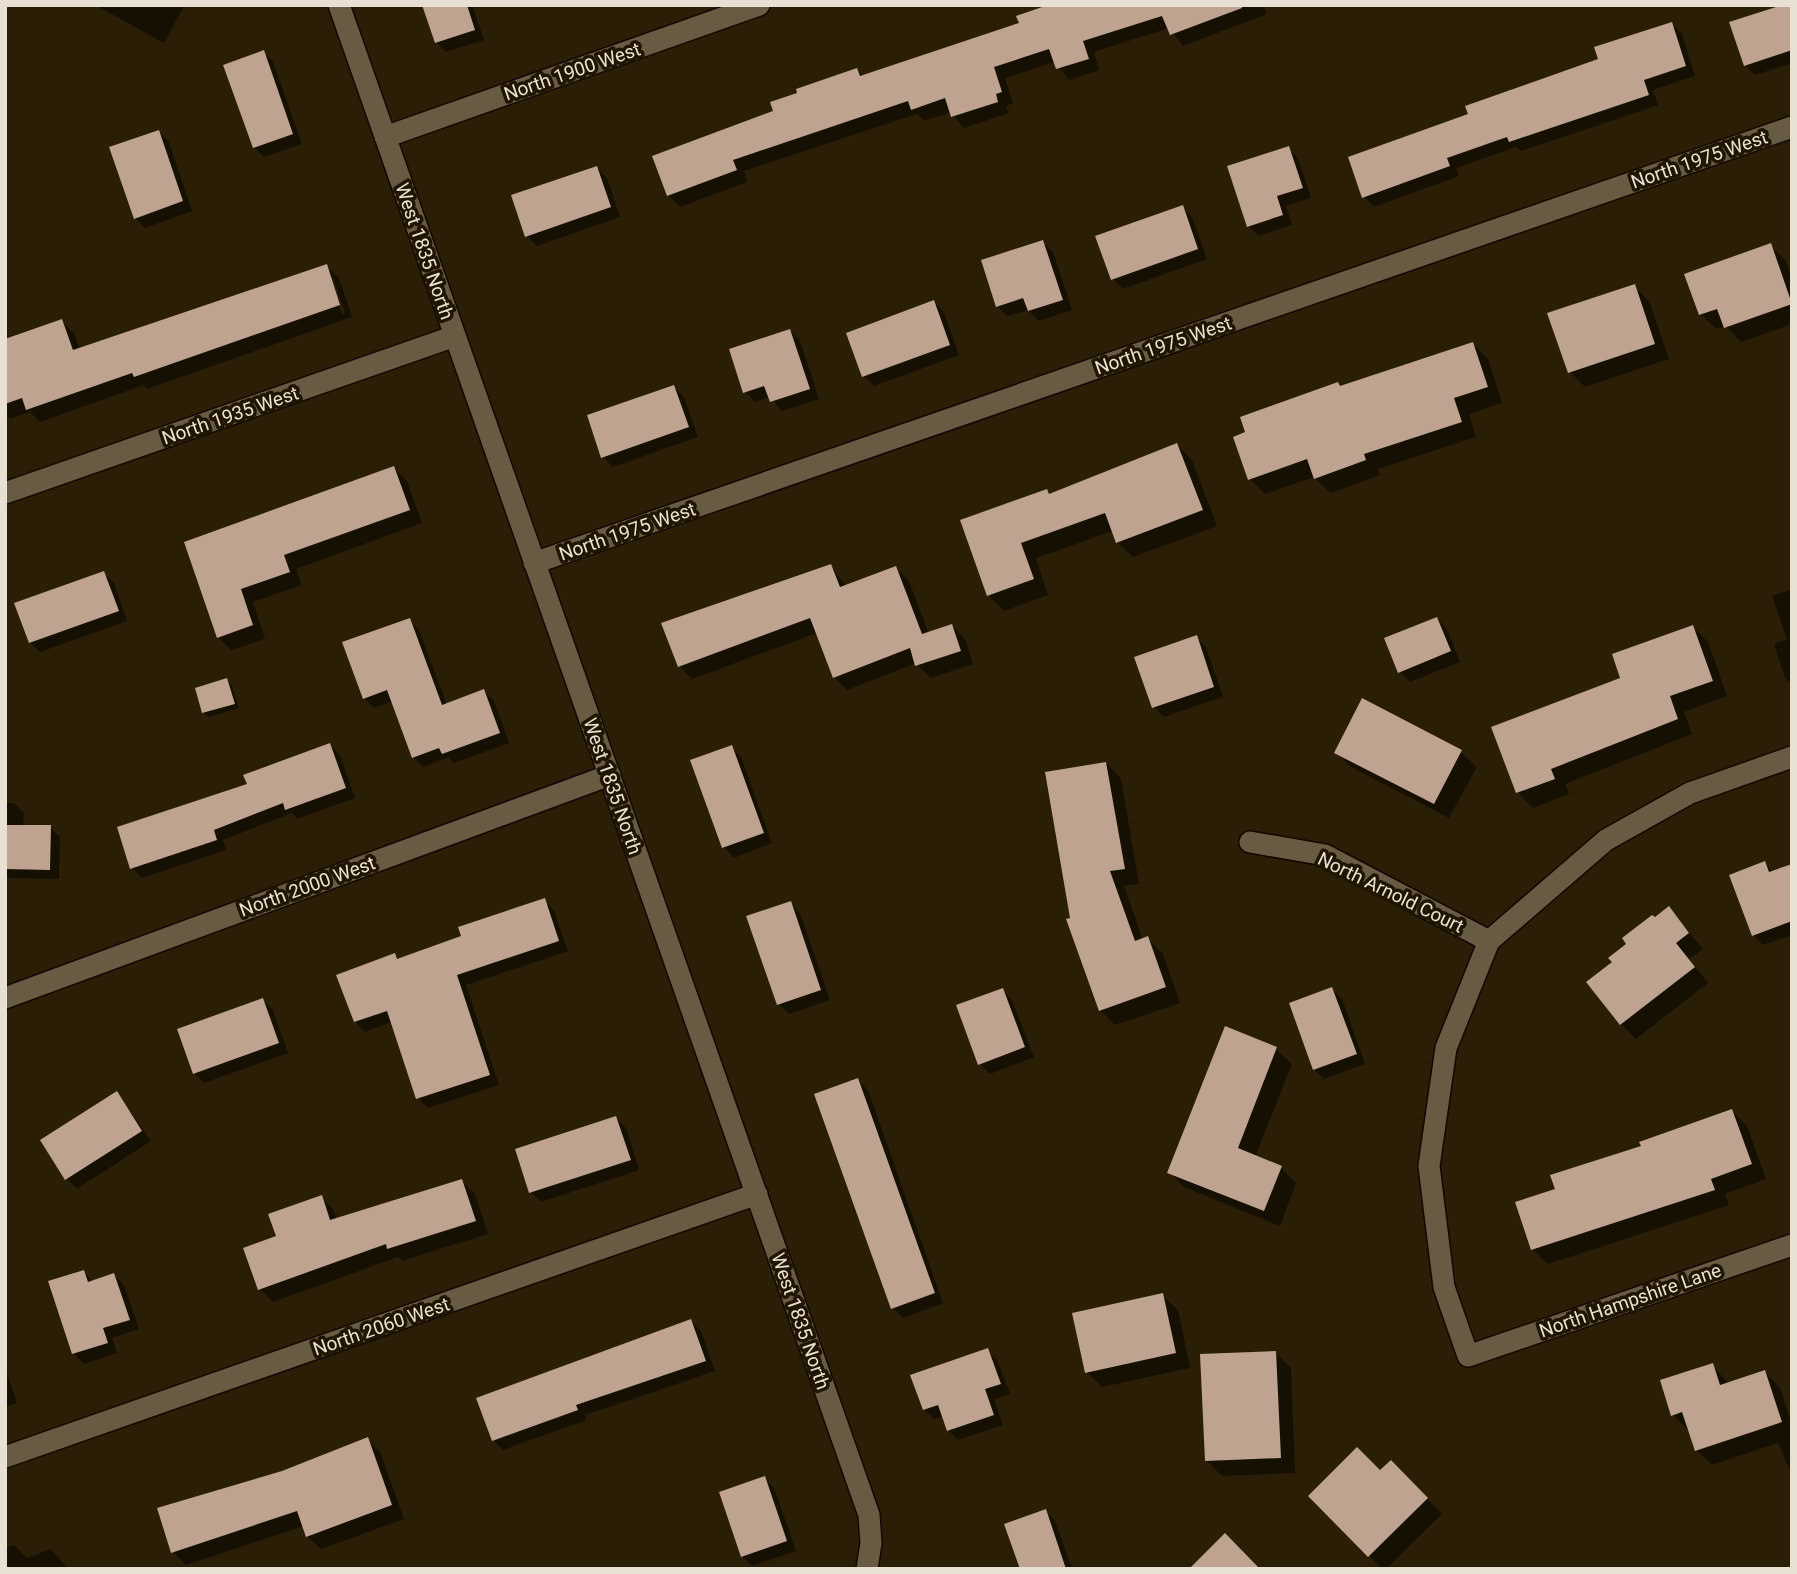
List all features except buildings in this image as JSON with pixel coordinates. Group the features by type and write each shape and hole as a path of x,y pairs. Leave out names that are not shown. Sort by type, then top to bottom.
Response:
{"street":[{"name":"West 1835 North","path":"340,5 869,1515 871,1543 867,1569"},
{"name":"North 1900 West","path":"385,137 759,5"},
{"name":"North 1975 West","path":"534,563 1792,127"},
{"name":"North 1935 West","path":"5,493 455,336"},
{"path":"1489,941 1606,840 1690,793 1792,757"},
{"name":"North 2000 West","path":"5,998 610,775"},
{"name":"North Arnold Court","path":"1250,842 1325,855 1489,941"},
{"name":"North Hampshire Lane","path":"1489,941 1446,1048 1429,1166 1444,1287 1468,1356 1792,1245"},
{"name":"North 2060 West","path":"5,1457 757,1194"}]}
